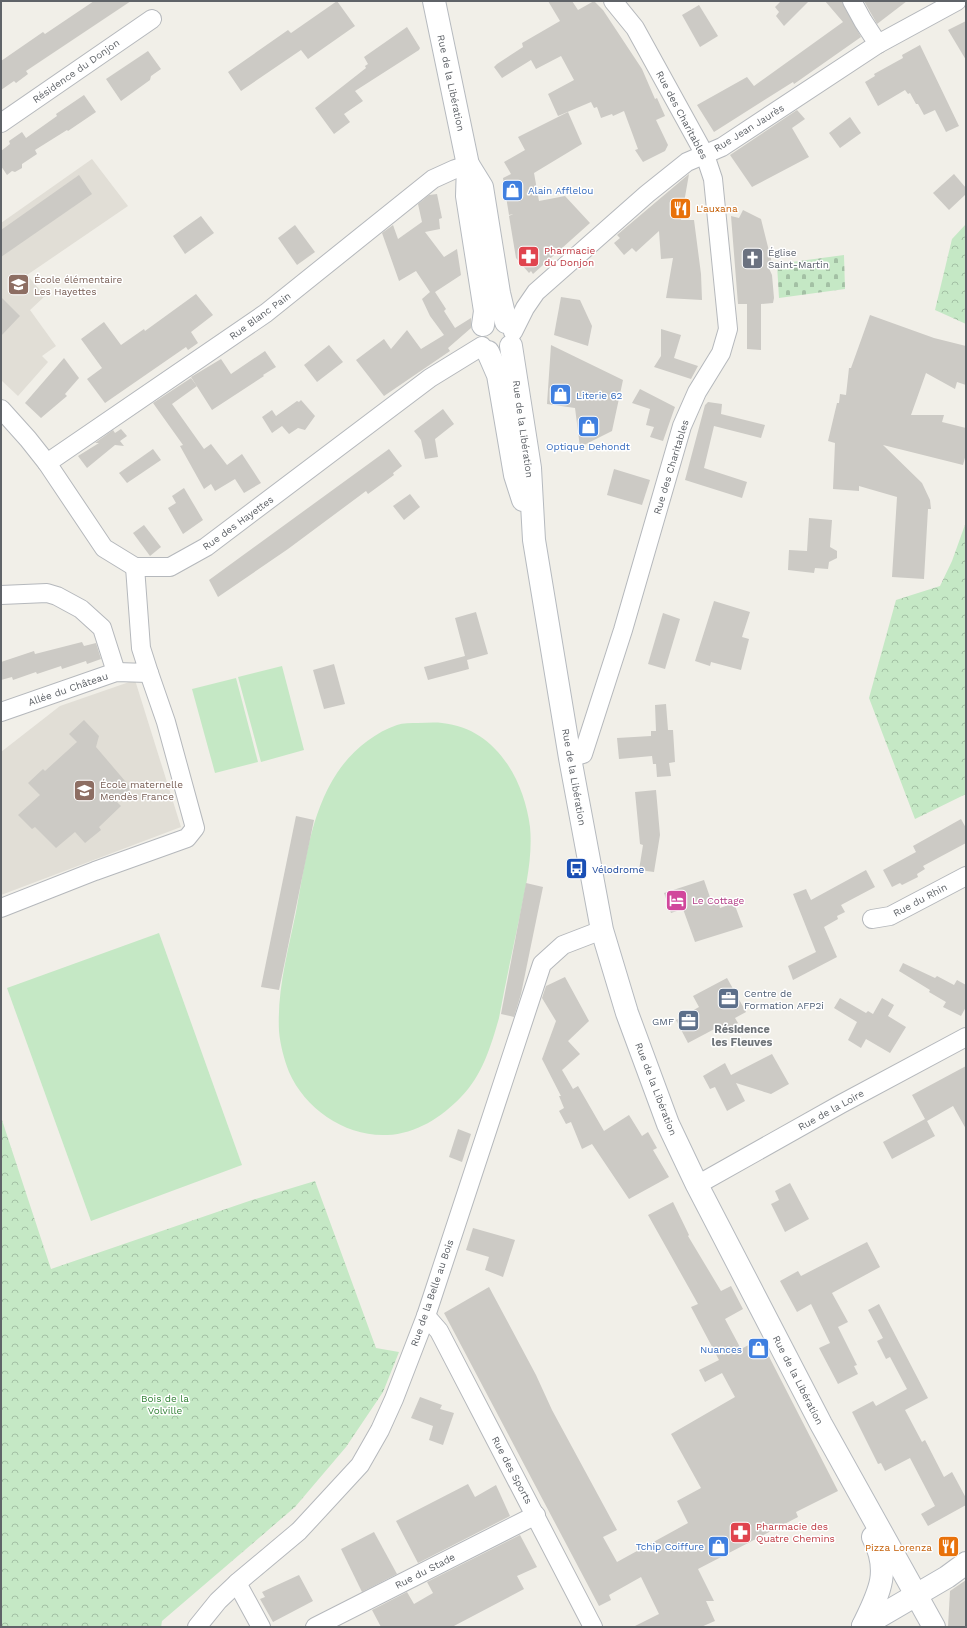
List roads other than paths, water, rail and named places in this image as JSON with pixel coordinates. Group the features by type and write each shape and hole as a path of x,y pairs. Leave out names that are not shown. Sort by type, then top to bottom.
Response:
{"main road":[{"name":"Rue de la Libération","path":"434,1 468,165 467,196 485,311 484,341 498,375 515,475 533,536"},
{"name":"Rue de la Libération","path":"468,165 482,187 502,313 510,333 530,468 533,536 570,758 602,930 646,1068 668,1124 697,1185 821,1424 934,1627"},
{"path":"494,319 510,333 501,353 484,341 494,319"},
{"path":"862,1627 881,1586 883,1569 880,1551 871,1533 864,1501"},
{"path":"862,1627 966,1563"}],"street":[{"name":"Rue des Charitables","path":"570,758 583,754 623,630 682,426 697,392 721,353 728,329 713,179 705,155 635,28 613,1"},
{"path":"852,1 862,21 878,44"},
{"name":"Rue Jean Jaurès","path":"510,333 536,292 647,194 687,162 722,147 878,44 931,13 957,1"},
{"name":"Résidence du Donjon","path":"1,123 152,19"},
{"name":"Rue Blanc Pain","path":"47,463 266,313 433,179 468,165"},
{"name":"Rue des Hayettes","path":"135,567 170,567 206,547 430,378 484,341"},
{"path":"1,410 28,439 47,463 104,548 135,567 141,648 166,722 195,828 187,838 95,871 1,908"},
{"path":"1,595 47,593 57,596 81,609 102,628 116,672"},
{"name":"Allée du Château","path":"1,712 116,672 149,673"},
{"name":"Rue du Rhin","path":"872,919 890,916 966,876"},
{"name":"Rue de la Belle au Bois","path":"197,1627 218,1601 237,1583 299,1531 360,1465 394,1399 426,1316 542,964 563,945 602,930"},
{"name":"Rue de la Loire","path":"697,1185 841,1104 966,1037"},
{"name":"Rue des Sports","path":"426,1316 439,1331 593,1627"},
{"name":"Rue du Stade","path":"315,1627 536,1515"},
{"path":"237,1583 261,1627"}],"place":[{"name":"Alain Afflelou","path":"513,190"},
{"name":"L'auxana","path":"681,208"},
{"name":"Pharmacie du Donjon","path":"529,256"},
{"name":"Église Saint-Martin","path":"753,258"},
{"name":"École élémentaire Les Hayettes","path":"19,285"},
{"name":"Literie 62","path":"561,395"},
{"name":"Optique Dehondt","path":"588,426"},
{"name":"École maternelle Mendès France","path":"85,790"},
{"name":"Vélodrome","path":"577,869"},
{"name":"Le Cottage","path":"677,900"},
{"name":"Centre de Formation AFP2i","path":"728,999"},
{"name":"GMF","path":"689,1021"},
{"name":"Nuances","path":"758,1349"},
{"name":"Pharmacie des Quatre Chemins","path":"741,1532"},
{"name":"Tchip Coiffure","path":"719,1546"},
{"name":"Pizza Lorenza","path":"948,1547"}],"district":[{"name":"Résidence les Fleuves","path":"742,1035"}],"park label":[{"name":"Bois de la Volville","path":"165,1404"}]}
